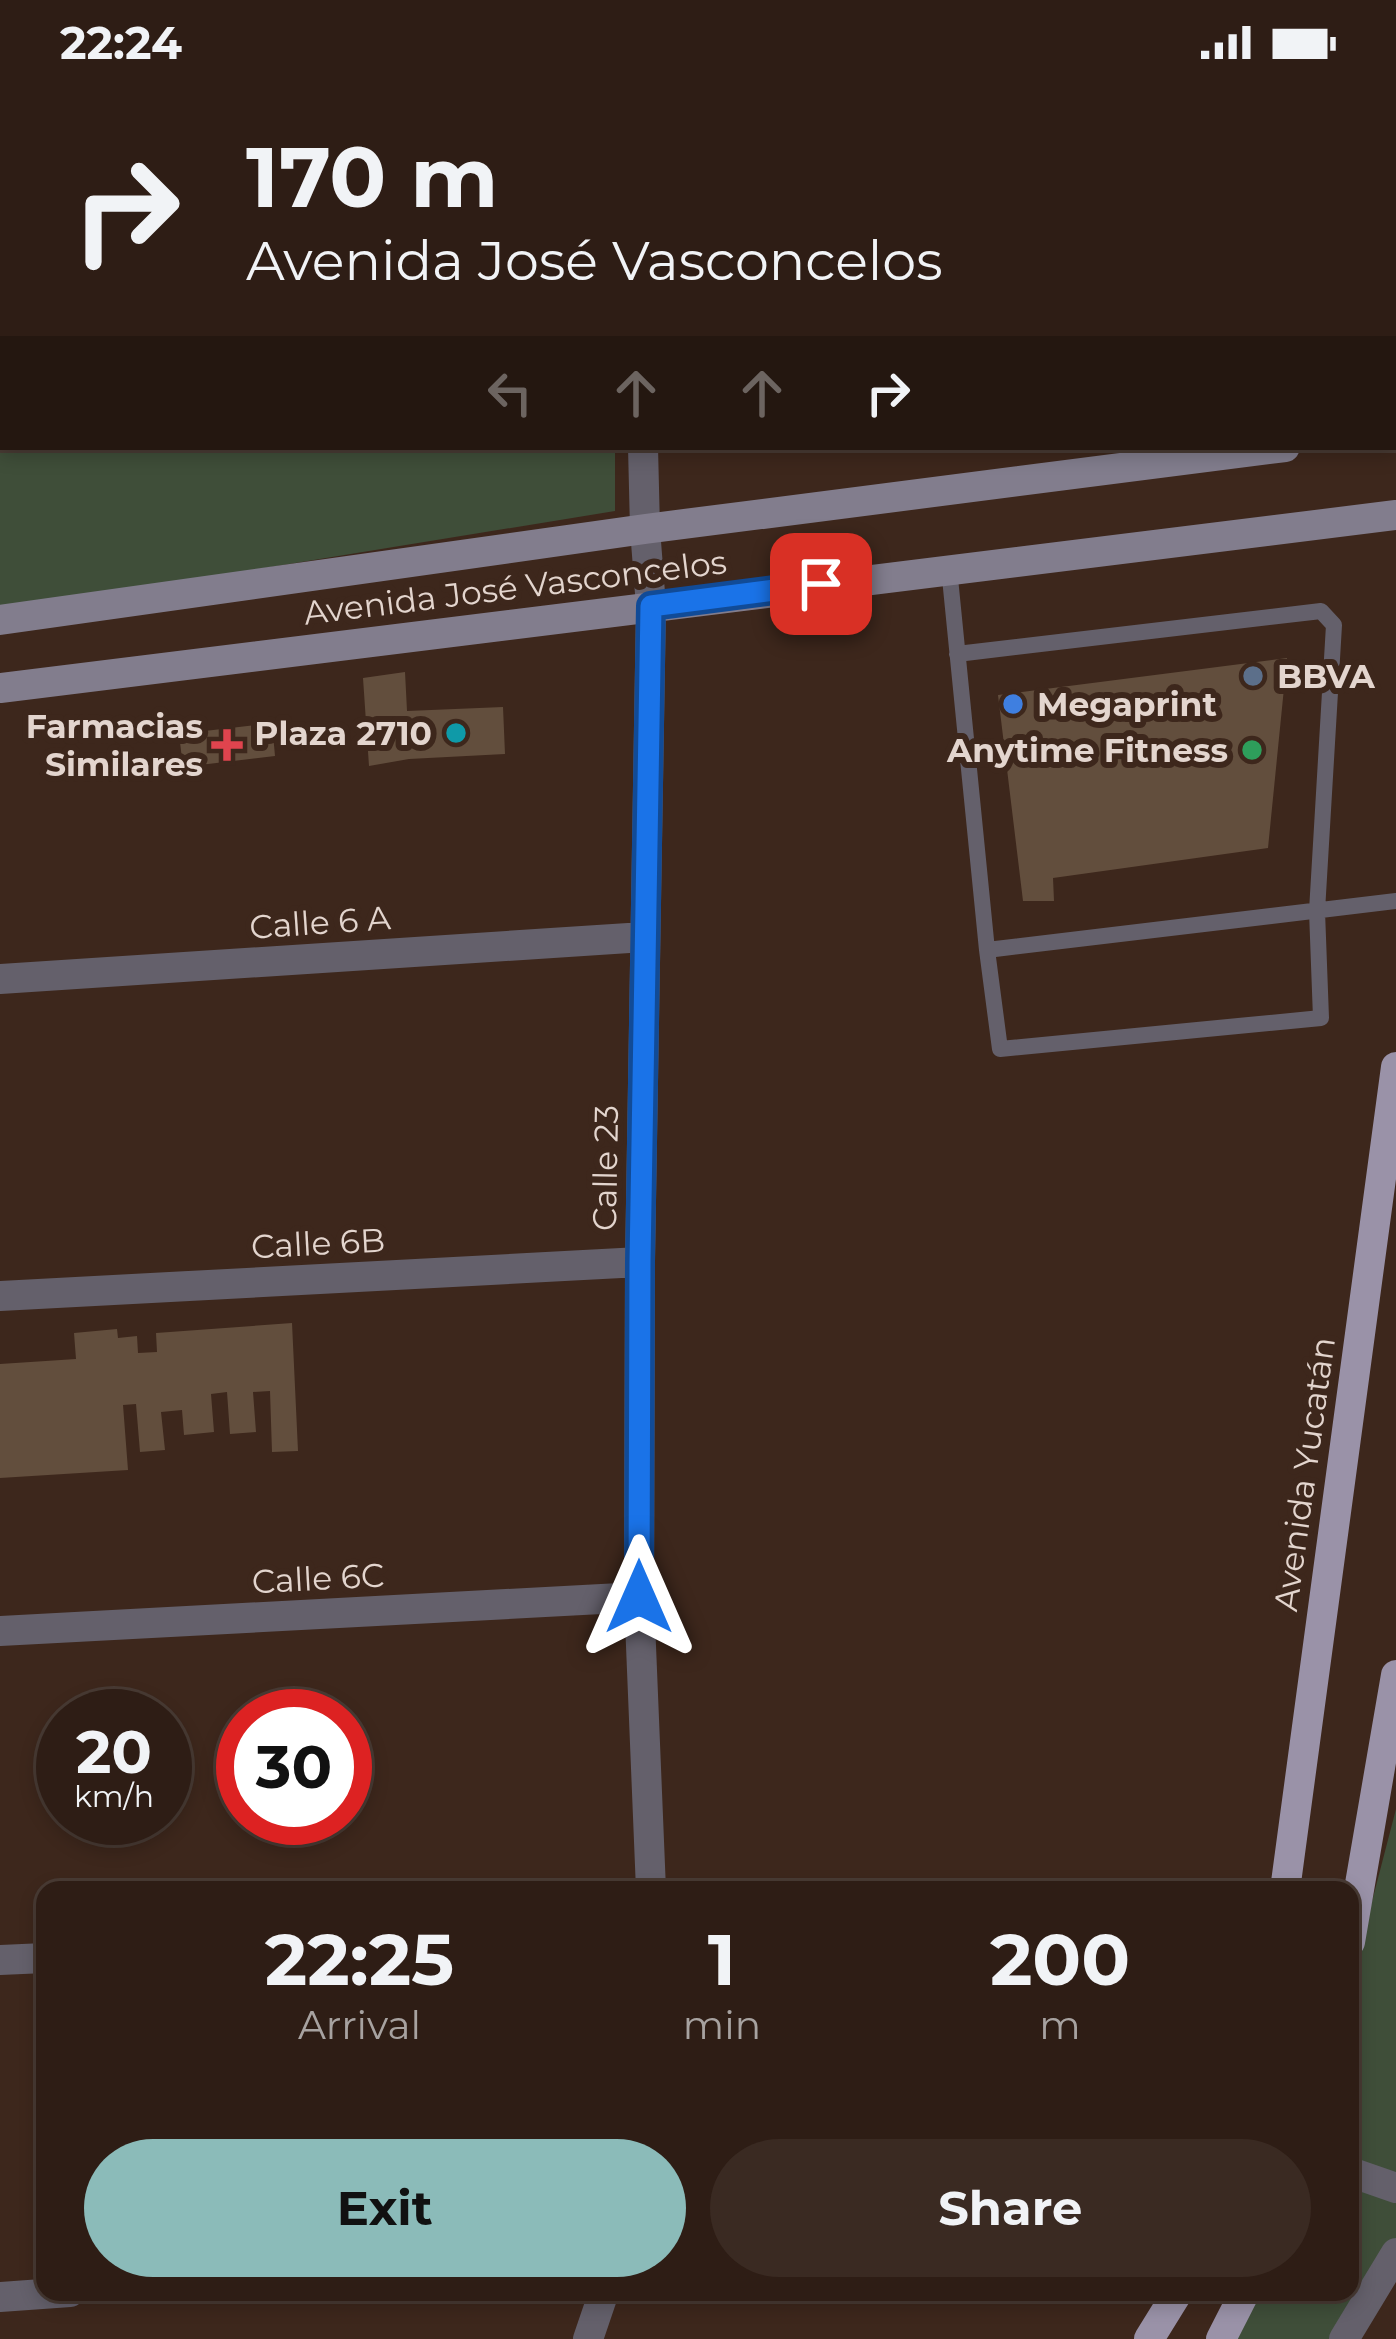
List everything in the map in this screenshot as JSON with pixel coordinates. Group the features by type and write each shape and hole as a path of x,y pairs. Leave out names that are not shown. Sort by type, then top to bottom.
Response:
{"main road":[{"name":"Avenida José Vasconcelos","path":"0,620 645,529 1262,450"},
{"name":"Avenida José Vasconcelos","path":"0,688 1396,515"},
{"name":"Avenida Yucatán","path":"1286,1881 1396,1067"},
{"path":"1359,1890 1396,1675"},
{"path":"1149,2339 1172,2301"},
{"path":"1221,2339 1240,2301"}],"street":[{"name":"Calle 23","path":"643,450 651,606 639,1597 650,1881"},
{"name":"Calle 6 A","path":"0,980 644,937"},
{"name":"Calle 6B","path":"0,1296 640,1262"},
{"name":"Calle 6C","path":"0,1631 639,1597"},
{"path":"0,1960 36,1958"},
{"path":"1359,2175 1396,2188"},
{"path":"1343,2339 1396,2253"},
{"path":"0,2297 36,2294"},
{"path":"588,2339 601,2301"}],"lane":[{"path":"949,568 957,654 987,950 1000,1049 1321,1018 1317,911 1334,625 1321,610 957,654"},
{"path":"987,950 1396,901"}],"green space":[{"path":"0,450 615,450 615,511 0,611"},
{"path":"1396,1809 1396,2253 1344,2339 1221,2339 1240,2301 1359,2301 1359,1951"}],"building":[{"path":"1287,658 1268,848 1053,878 1054,901 1023,901 998,695"},
{"path":"405,672 407,711 503,707 505,754 369,766 363,678"},
{"name":"Farmacias Similares","path":"272,723 275,756 183,767 179,734"},
{"path":"292,1323 298,1451 272,1452 270,1391 253,1392 256,1432 230,1434 227,1392 211,1394 214,1432 184,1435 182,1410 161,1412 165,1450 140,1452 136,1404 123,1405 128,1470 0,1478 0,1364 76,1359 74,1333 117,1329 118,1338 137,1336 138,1353 157,1352 156,1333"}],"place":[{"name":"BBVA","path":"1253,676"},
{"name":"Megaprint","path":"1013,704"},
{"name":"Plaza 2710","path":"456,733"},
{"name":"Farmacias Similares","path":"227,745"},
{"name":"Anytime Fitness","path":"1252,750"}],"route":[{"path":"639,1597 651,606 821,584"}]}
